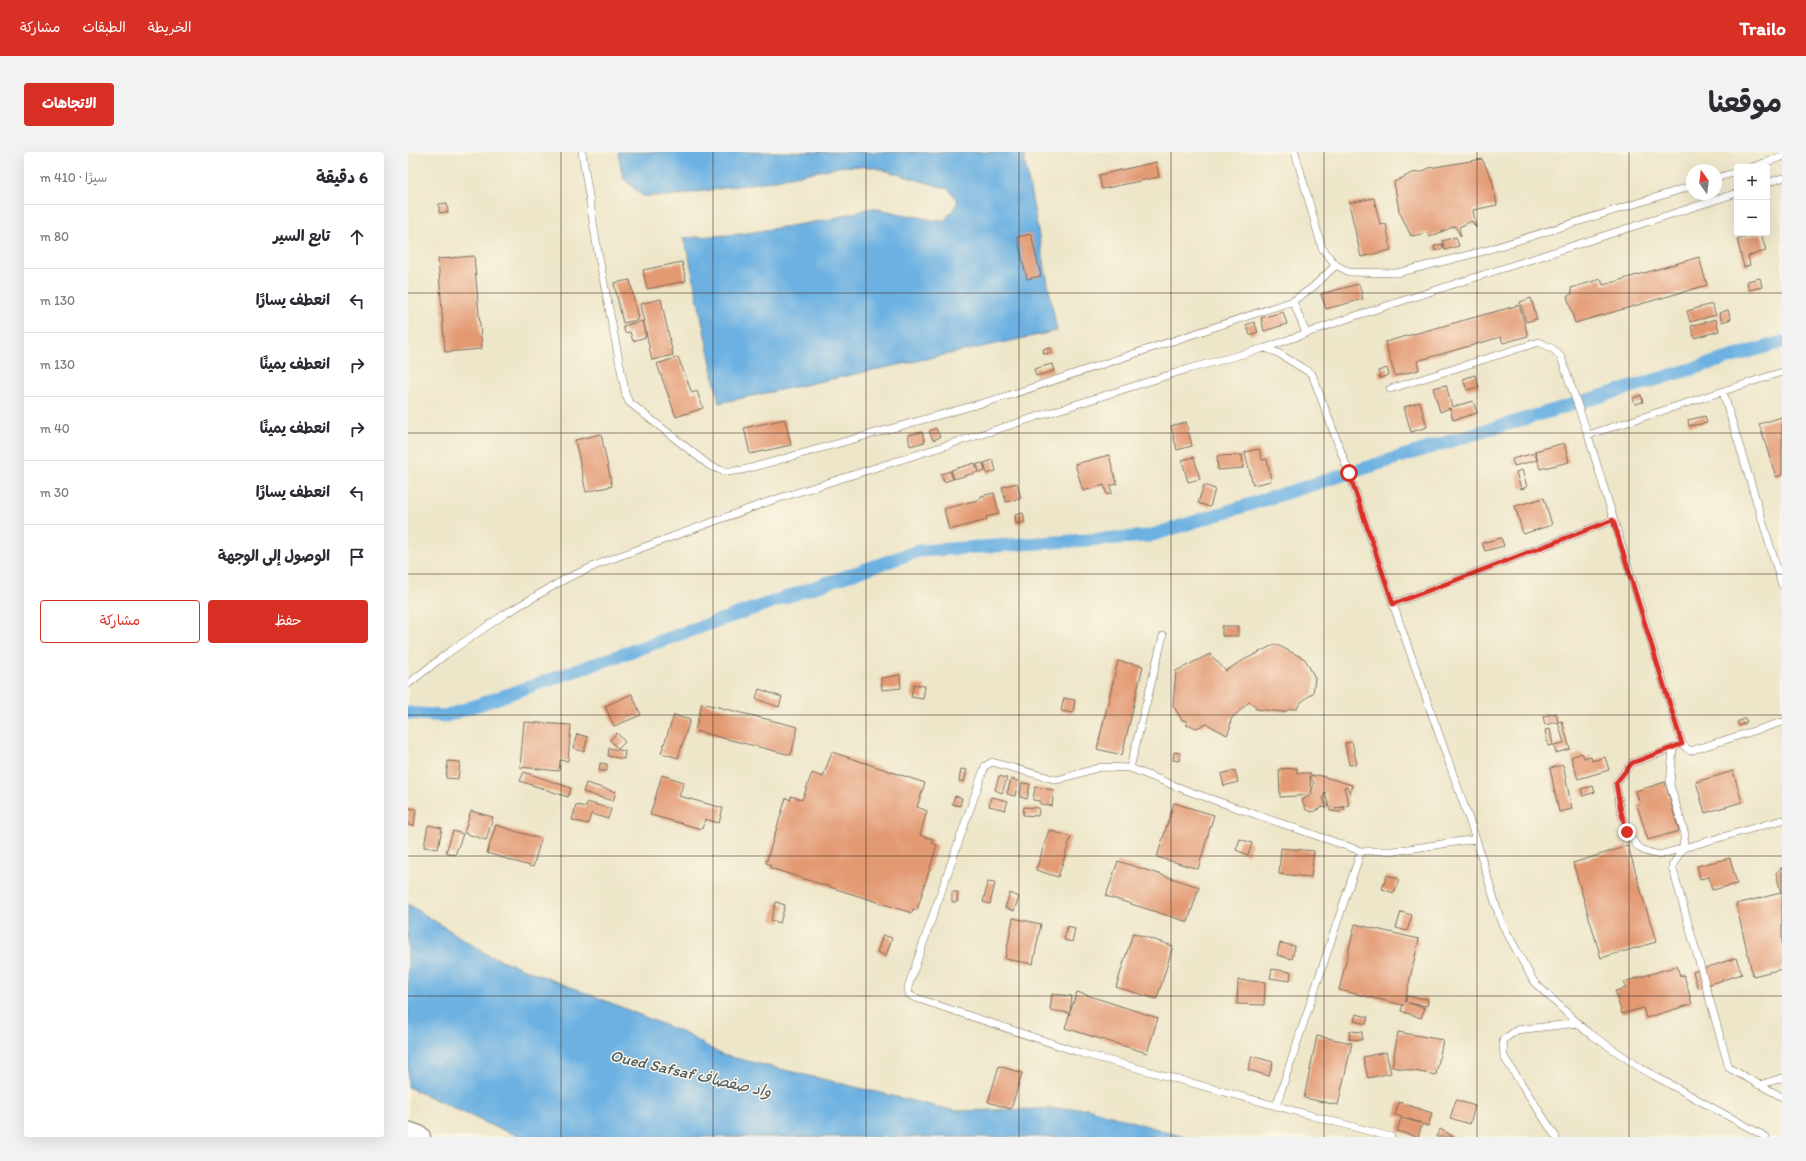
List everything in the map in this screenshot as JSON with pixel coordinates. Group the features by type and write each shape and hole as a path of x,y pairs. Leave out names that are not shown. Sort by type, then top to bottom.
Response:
{"highway":[{"path":"408,1133 419,1137"}],"lane":[{"path":"582,152 597,247 626,396 629,402 710,466 726,472 742,470 1004,398 1293,301 1313,288 1336,265"},
{"path":"1294,152 1322,248 1336,265 1349,272 1397,273 1484,251 1686,188"},
{"path":"1761,164 1782,157"},
{"path":"1722,176 1734,173"},
{"path":"1770,182 1782,178"},
{"path":"408,684 445,655 505,614 567,578 606,561 770,501 1188,369 1265,348 1306,333 1734,194"},
{"path":"1293,301 1306,333"},
{"path":"1390,389 1539,342 1553,349 1561,357 1588,435 1682,744 1690,751 1782,722"},
{"path":"1265,348 1278,353 1312,374 1349,473 1393,604 1476,839 1501,922 1534,982 1586,1030 1642,1069 1766,1137"},
{"path":"1588,435 1782,372"},
{"path":"1723,392 1782,585"},
{"path":"1393,604 1613,520"},
{"path":"1130,768 1164,636"},
{"path":"1682,744 1632,763 1616,783 1621,812 1627,832 1642,849 1658,855 1682,850 1782,820"},
{"path":"1673,748 1670,785 1685,834 1682,850 1672,866 1729,1068 1782,1097"},
{"path":"1391,1137 1081,1053 913,997 909,994 908,987 985,766 992,762 1057,780 1101,767 1130,768 1196,793 1361,851 1394,851 1476,839"},
{"path":"1276,1106 1361,851"},
{"path":"1556,1137 1504,1057 1503,1040 1517,1030 1578,1023"},
{"path":"1759,1085 1782,1078"}],"water":[{"path":"618,152 1023,152 1057,331 719,403 689,257 683,238 741,234 826,220 872,208 933,220 945,220 958,201 949,189 873,167 844,166 770,181 670,196 642,196 623,178"},
{"name":"Oued Safsaf واد صفصاف","path":"408,904 488,955 684,1033 722,1055 955,1111 1087,1108 1184,1137 523,1137 497,1128 408,1087"}],"building":[{"path":"1482,159 1492,179 1497,205 1473,210 1476,228 1472,221 1459,227 1461,237 1455,226 1430,237 1428,233 1411,236 1399,211 1394,182 1412,173 1422,172 1429,168"},
{"path":"1156,162 1159,177 1102,189 1099,175"},
{"path":"1374,198 1380,225 1386,224 1391,250 1361,257 1349,203"},
{"path":"447,203 448,212 439,213 439,204"},
{"path":"1031,234 1041,276 1027,279 1017,237"},
{"path":"1749,236 1762,236 1766,251 1748,256 1750,265 1744,267 1737,239"},
{"path":"1456,237 1459,246 1445,250 1442,241"},
{"path":"1442,244 1443,248 1435,251 1434,246"},
{"path":"474,256 482,349 445,352 438,259"},
{"path":"1699,257 1707,285 1575,323 1567,296 1572,294 1571,288 1601,279 1603,285"},
{"path":"682,262 686,281 647,289 643,270"},
{"path":"1760,278 1762,287 1749,290 1747,281"},
{"path":"630,280 638,320 623,323 614,283"},
{"path":"1359,284 1363,299 1326,309 1321,294"},
{"path":"1531,298 1537,319 1526,322 1520,302"},
{"path":"661,299 673,355 652,360 640,304"},
{"path":"1712,304 1716,315 1690,322 1687,311"},
{"path":"1519,305 1528,336 1503,343 1501,337 1417,361 1419,370 1395,376 1385,342"},
{"path":"1728,310 1731,319 1722,322 1719,313"},
{"path":"1283,312 1287,324 1264,331 1261,318"},
{"path":"1716,319 1719,331 1694,338 1691,326"},
{"path":"642,321 646,337 633,341 630,332 625,333 623,326"},
{"path":"1254,322 1258,332 1250,335 1246,325"},
{"path":"1051,348 1052,353 1044,354 1043,349"},
{"path":"678,357 692,393 697,391 703,408 676,417 657,364"},
{"path":"1052,364 1054,371 1036,376 1034,369"},
{"path":"1387,368 1389,375 1380,378 1378,371"},
{"path":"1475,375 1479,387 1467,390 1463,379"},
{"path":"1446,385 1452,407 1473,401 1477,413 1453,420 1450,408 1440,412 1433,388"},
{"path":"1641,395 1643,402 1635,404 1633,398"},
{"path":"1420,402 1427,427 1411,432 1404,407"},
{"path":"1705,416 1707,423 1689,426 1688,420"},
{"path":"1782,417 1782,475 1776,477 1759,424"},
{"path":"785,419 791,445 750,454 744,428"},
{"path":"1186,422 1192,446 1177,450 1171,426"},
{"path":"936,428 940,437 933,440 929,431"},
{"path":"922,432 925,442 910,446 908,435"},
{"path":"601,434 612,486 586,492 575,440"},
{"path":"1564,443 1569,462 1540,469 1535,451"},
{"path":"1259,449 1262,460 1267,459 1271,481 1253,485 1245,452"},
{"path":"1535,453 1537,460 1514,466 1512,459"},
{"path":"1109,455 1117,484 1110,486 1112,493 1107,495 1104,485 1083,491 1075,464"},
{"path":"1242,455 1243,468 1218,470 1217,456"},
{"path":"1194,457 1200,479 1188,482 1182,460"},
{"path":"993,460 996,471 987,474 984,463"},
{"path":"975,463 978,472 954,479 951,470"},
{"path":"983,463 985,471 979,472 977,464"},
{"path":"1522,470 1527,487 1521,489 1516,472"},
{"path":"950,471 953,479 944,482 941,474"},
{"path":"1017,483 1021,498 1006,502 1002,487"},
{"path":"1204,485 1215,489 1210,507 1198,503"},
{"path":"994,493 999,514 986,517 987,520 949,530 944,509 981,499 981,496"},
{"path":"1544,498 1552,525 1523,534 1515,506"},
{"path":"1023,513 1025,522 1016,524 1015,515"},
{"path":"1501,538 1504,546 1485,551 1482,543"},
{"path":"1222,626 1238,626 1238,636 1222,636"},
{"path":"1275,644 1305,659 1315,678 1313,693 1300,703 1297,709 1290,709 1284,712 1256,709 1254,705 1249,702 1231,719 1230,728 1227,735 1207,724 1196,728 1190,725 1187,726 1187,721 1182,720 1173,705 1176,671 1210,654 1226,671 1238,663"},
{"path":"1118,661 1143,666 1122,755 1097,749"},
{"path":"900,675 901,688 882,690 881,678"},
{"path":"914,684 925,686 923,699 911,697"},
{"path":"759,689 782,697 779,707 756,699"},
{"path":"632,694 641,715 614,726 605,706"},
{"path":"1064,698 1075,700 1073,713 1061,711"},
{"path":"702,703 798,727 791,755 695,731"},
{"path":"1556,713 1558,722 1545,725 1543,716"},
{"path":"674,715 690,720 678,758 661,753"},
{"path":"1745,718 1747,722 1739,726 1737,722"},
{"path":"1562,721 1570,749 1556,753 1554,745 1564,743 1558,722"},
{"path":"524,722 571,725 568,761 560,760 559,771 520,767"},
{"path":"1550,729 1553,745 1548,746 1545,730"},
{"path":"617,733 625,742 618,749 610,740"},
{"path":"577,734 588,737 584,752 573,748"},
{"path":"1352,742 1357,764 1349,765 1345,743"},
{"path":"609,748 625,751 624,759 608,756"},
{"path":"832,752 925,783 917,807 927,811 920,835 933,839 932,843 937,845 917,910 913,909 912,913 770,868 771,865 766,863 786,798 791,800 791,796 802,800 812,773 823,777"},
{"path":"1174,752 1180,753 1179,761 1173,760"},
{"path":"1582,753 1584,758 1591,756 1592,761 1605,757 1609,770 1578,779 1571,757"},
{"path":"448,761 460,762 458,779 446,778"},
{"path":"600,763 607,764 607,771 599,771"},
{"path":"1563,765 1572,809 1559,812 1550,768"},
{"path":"1297,768 1297,773 1310,773 1310,775 1318,775 1352,785 1350,794 1347,787 1344,787 1349,805 1335,809 1344,807 1345,809 1339,812 1330,811 1325,792 1323,798 1327,808 1323,807 1312,812 1306,810 1302,800 1311,795 1280,797 1279,769","holes":["1310,776 1314,784 1311,794"]},
{"path":"961,769 967,770 964,782 959,781"},
{"path":"1235,770 1238,782 1224,786 1221,774"},
{"path":"1733,771 1742,802 1705,813 1696,782"},
{"path":"524,772 571,788 568,797 520,781"},
{"path":"662,775 684,782 679,796 723,808 719,823 705,819 702,829 650,815"},
{"path":"999,776 1007,778 1002,793 995,790"},
{"path":"1011,779 1018,781 1015,796 1007,794"},
{"path":"1665,782 1679,831 1648,840 1637,805 1640,804 1636,791"},
{"path":"586,783 616,792 613,801 583,792"},
{"path":"1022,783 1030,784 1027,799 1020,797"},
{"path":"1593,786 1595,792 1583,796 1581,789"},
{"path":"1035,787 1054,790 1052,806 1040,804 1040,801 1033,800"},
{"path":"955,796 962,798 960,806 952,804"},
{"path":"991,797 1008,801 1005,810 989,806"},
{"path":"587,802 611,809 608,819 591,814 588,824 572,820 576,805 586,807"},
{"path":"1174,803 1214,815 1198,869 1157,857"},
{"path":"1024,807 1039,808 1038,816 1023,815"},
{"path":"408,808 416,809 414,826 408,825"},
{"path":"471,811 493,817 486,840 464,833"},
{"path":"428,825 442,828 438,849 424,847"},
{"path":"496,825 541,839 533,867 487,853"},
{"path":"1049,830 1071,837 1058,877 1036,870"},
{"path":"453,831 463,834 455,855 446,852"},
{"path":"1240,839 1252,843 1248,855 1236,850"},
{"path":"1628,846 1656,942 1601,958 1573,863"},
{"path":"1281,848 1314,851 1311,877 1279,874"},
{"path":"1730,858 1737,884 1712,890 1709,877 1700,879 1697,866"},
{"path":"1118,861 1199,887 1188,922 1106,896"},
{"path":"1782,867 1782,969 1753,976 1736,904 1781,893 1776,873"},
{"path":"1387,875 1399,879 1394,893 1382,889"},
{"path":"988,882 995,883 990,904 983,902"},
{"path":"952,892 958,892 957,902 952,902"},
{"path":"1010,893 1019,897 1014,911 1005,908"},
{"path":"776,902 785,905 780,923 771,920"},
{"path":"1401,912 1412,915 1407,931 1396,928"},
{"path":"1013,918 1041,924 1033,964 1005,959"},
{"path":"1355,924 1419,939 1405,1001 1406,1002 1407,996 1428,999 1427,1006 1408,1003 1425,1008 1421,1018 1401,1011 1403,1005 1339,990"},
{"path":"1067,926 1075,928 1072,942 1064,940"},
{"path":"1133,933 1173,946 1157,999 1116,987"},
{"path":"883,935 892,938 886,956 877,952"},
{"path":"1280,943 1295,946 1292,959 1277,955"},
{"path":"1736,958 1742,974 1698,988 1693,972"},
{"path":"1677,966 1680,976 1684,975 1692,1004 1646,1018 1643,1008 1622,1014 1615,991 1626,988 1624,982"},
{"path":"1272,969 1291,972 1290,981 1270,978"},
{"path":"1238,980 1265,982 1264,1005 1237,1004"},
{"path":"1077,992 1158,1018 1147,1053 1065,1028 1070,1013 1050,1010 1052,994 1072,996 1070,1012"},
{"path":"1356,1014 1368,1017 1366,1024 1354,1021"},
{"path":"1350,1031 1362,1032 1362,1040 1349,1039"},
{"path":"1398,1032 1443,1040 1436,1075 1392,1067"},
{"path":"1317,1036 1352,1043 1338,1105 1304,1098"},
{"path":"1386,1052 1391,1073 1368,1078 1363,1057"},
{"path":"1252,1056 1273,1062 1269,1076 1248,1070"},
{"path":"999,1066 1022,1073 1011,1109 988,1102"},
{"path":"1456,1100 1475,1106 1470,1124 1450,1118"},
{"path":"1399,1102 1432,1113 1428,1126 1422,1124 1418,1137 1397,1131 1401,1118 1421,1123 1395,1115"},
{"path":"1440,1129 1454,1137 1436,1137"}],"waterway":[{"path":"408,713 446,716 918,551 1149,536 1454,440 1782,342"}],"route":[{"path":"1349,473 1393,604 1613,520 1682,744 1632,763 1616,783 1621,812 1627,832"}]}
